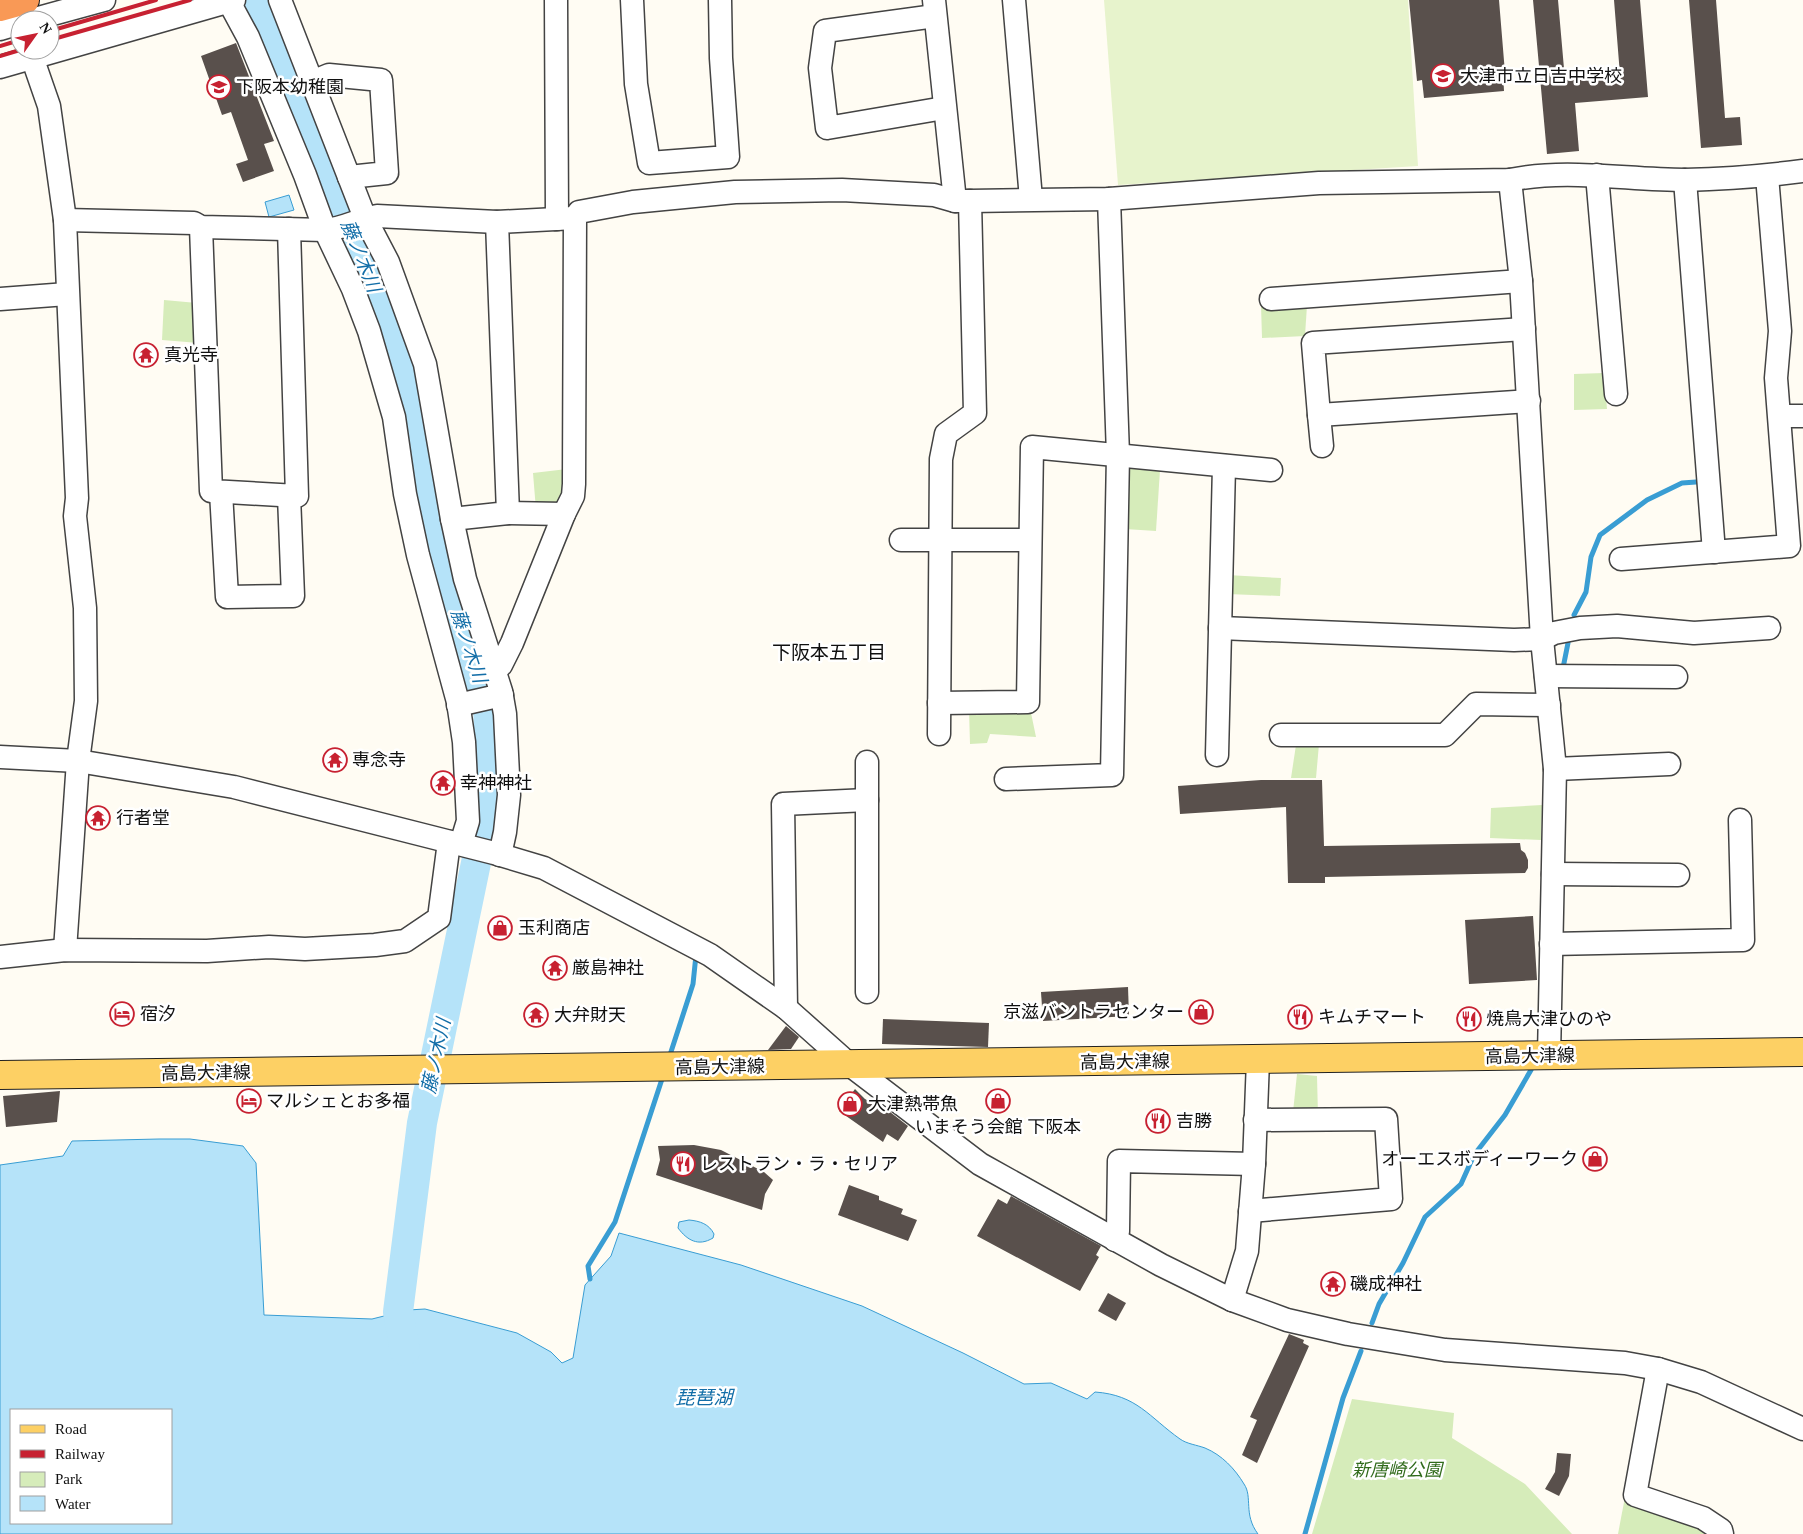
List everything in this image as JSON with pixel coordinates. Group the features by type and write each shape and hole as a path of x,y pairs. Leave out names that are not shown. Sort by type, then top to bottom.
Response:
{"highway":[{"path":"0,7 24,0"}],"main road":[{"name":"高島大津線","path":"0,1075 1803,1052"}],"street":[{"path":"60,12 104,0"},
{"path":"0,957 65,950 207,951 269,946 305,949 405,941 438,918 459,844 468,821 468,788 464,742 458,705 418,555 405,494 394,417 369,331 353,289 248,38 230,0 60,49"},
{"path":"280,0 349,177 362,219 388,262 425,364 452,519 465,579 502,695 509,795 505,832 497,854"},
{"path":"495,670 501,664 512,643 573,496 566,219 556,0"},
{"path":"632,0 636,84 649,163 728,157"},
{"path":"720,0 721,58 728,157 735,192"},
{"path":"1014,0 1031,199"},
{"path":"939,734 941,459 946,434 975,413 962,201 944,108 934,8 825,31 820,68 827,128 944,108"},
{"path":"0,67 22,60"},
{"path":"33,60 49,106 65,220 77,498 75,516 86,608 86,701 78,761 65,950"},
{"path":"312,82 329,75 381,80 387,173 349,177"},
{"path":"65,220 194,223 202,227 329,230 377,216 497,222 566,219 579,212 633,202 735,192 851,190 934,195 962,201 1110,199 1319,183 1510,180 1535,174 1685,180 1767,176 1803,171"},
{"path":"1597,175 1616,394"},
{"path":"1622,559 1789,546 1776,378 1780,331 1767,176"},
{"path":"1510,180 1524,329 1542,639 1555,769 1549,1056"},
{"path":"1685,180 1714,552"},
{"path":"1006,779 1112,775 1118,456 1110,199"},
{"path":"497,222 508,514"},
{"path":"202,227 211,491 297,496 288,229"},
{"path":"1271,299 1520,281"},
{"path":"0,299 68,294"},
{"path":"1322,446 1313,343 1524,329"},
{"path":"1319,415 1529,401"},
{"path":"1780,416 1803,416"},
{"path":"940,703 1028,702 1032,447 1271,470"},
{"path":"1217,755 1224,466"},
{"path":"221,492 226,598 293,596 289,496"},
{"path":"452,519 508,514 564,514"},
{"path":"901,540 1030,540"},
{"path":"1220,628 1314,634 1542,639 1554,632 1580,628 1618,626 1694,633 1769,628"},
{"path":"1546,676 1676,677"},
{"path":"458,705 502,695"},
{"path":"1281,735 1445,735 1476,704 1548,705"},
{"path":"0,757 78,761 234,787 459,844 544,868 710,955 786,1008 850,1065 980,1164 1115,1240 1232,1300 1287,1320 1348,1334 1445,1350 1625,1363 1658,1369 1700,1382 1803,1429"},
{"path":"867,762 872,982"},
{"path":"1555,769 1669,764"},
{"path":"786,1008 784,804 867,800"},
{"path":"1551,944 1743,940 1740,820"},
{"path":"1553,874 1678,875"},
{"path":"1232,1300 1248,1251 1258,1060"},
{"path":"1250,1211 1391,1199 1386,1119 1255,1120"},
{"path":"1115,1240 1118,1231 1119,1161 1254,1164"},
{"path":"1658,1369 1635,1494 1703,1518 1721,1530 1722,1534"}],"green space":[{"path":"1104,0 1408,0 1418,166 1118,185"},
{"path":"164,300 197,303 199,343 162,340"},
{"path":"1261,305 1307,305 1305,336 1262,338"},
{"path":"1604,373 1607,409 1574,410 1574,374"},
{"path":"1125,464 1160,470 1156,531 1125,529"},
{"path":"567,469 561,511 536,510 533,473"},
{"path":"1227,575 1281,578 1280,596 1227,594"},
{"path":"1030,708 1036,737 990,734 987,743 970,744 969,709"},
{"path":"1319,744 1316,778 1291,778 1296,745"},
{"path":"1542,805 1541,840 1490,838 1491,808"},
{"path":"1297,1074 1317,1076 1318,1116 1293,1112"},
{"name":"新唐崎公園","path":"1352,1399 1454,1413 1452,1438 1525,1484 1572,1534 1312,1534"},
{"path":"1625,1497 1697,1522 1709,1534 1618,1534"}],"water":[{"path":"289,195 294,210 269,217 265,202"},
{"name":"琵琶湖","path":"190,1139 243,1146 256,1163 264,1315 372,1319 408,1310 425,1309 517,1333 551,1352 562,1363 573,1358 585,1285 611,1256 619,1233 741,1265 862,1306 1024,1384 1051,1383 1087,1399 1095,1392 1109,1394 1132,1402 1180,1439 1211,1451 1232,1468 1247,1489 1249,1513 1253,1527 1258,1534 0,1534 0,1165 63,1156 72,1141"},
{"path":"689,1220 707,1225 714,1234 713,1238 708,1241 698,1242 685,1236 678,1228 679,1222"}],"building":[{"path":"1409,0 1499,0 1505,73 1503,73 1504,91 1424,98 1422,80 1417,81"},
{"path":"1533,0 1558,0 1565,80 1620,75 1614,0 1640,0 1648,97 1575,103 1579,151 1547,154"},
{"path":"1689,0 1716,0 1725,118 1740,117 1742,145 1701,148"},
{"path":"236,43 274,141 264,144 274,171 243,182 236,164 248,160 231,112 222,115 201,56"},
{"path":"1261,780 1322,780 1324,846 1520,843 1521,850 1525,853 1528,860 1528,868 1525,873 1325,877 1325,883 1288,883 1286,807 1180,814 1178,786"},
{"path":"1533,916 1537,980 1469,984 1465,920"},
{"path":"1128,987 1129,1016 1043,1021 1041,992"},
{"path":"883,1019 989,1023 988,1047 882,1044"},
{"path":"786,1026 799,1037 791,1049 768,1050"},
{"path":"855,1089 865,1099 890,1112 908,1126 898,1141 887,1134 883,1142 839,1111"},
{"path":"60,1091 57,1122 6,1127 3,1096"},
{"path":"694,1145 721,1150 764,1172 773,1180 765,1194 762,1210 656,1175 660,1160 658,1146"},
{"path":"849,1185 879,1196 879,1200 903,1209 901,1214 917,1220 908,1241 838,1215"},
{"path":"1011,1196 1101,1246 1096,1255 1099,1257 1080,1291 977,1236 998,1199 1007,1204"},
{"path":"1108,1293 1126,1303 1116,1321 1098,1311"},
{"path":"1289,1334 1304,1340 1303,1343 1309,1346 1257,1463 1242,1455 1257,1420 1250,1417"},
{"path":"1557,1453 1571,1454 1569,1476 1559,1496 1545,1489 1555,1472"}],"waterway":[{"name":"藤ノ木川","path":"256,3 387,319 461,628 488,705 492,809 477,858 422,1123 398,1312 405,1351"},
{"path":"1574,615 1586,592 1591,557 1600,535 1647,500 1682,483 1696,482"},
{"path":"1563,668 1568,643"},
{"path":"669,1058 693,984 696,955"},
{"path":"1372,1323 1379,1304 1403,1263 1425,1217 1461,1184 1474,1155 1505,1115 1531,1070"},
{"path":"590,1279 588,1266 615,1222 663,1076"},
{"path":"1305,1534 1343,1398 1361,1351"}],"railway":[{"path":"60,28 156,0"},
{"path":"60,37 190,0"},
{"path":"0,46 10,43"},
{"path":"0,56 10,53"}],"place":[{"name":"大津市立日吉中学校","path":"1443,76"},
{"name":"下阪本幼稚園","path":"219,87"},
{"name":"真光寺","path":"146,355"},
{"name":"専念寺","path":"335,760"},
{"name":"幸神神社","path":"443,783"},
{"name":"行者堂","path":"98,818"},
{"name":"玉利商店","path":"500,928"},
{"name":"厳島神社","path":"555,968"},
{"name":"京滋バントラセンター","path":"1201,1012"},
{"name":"宿汐","path":"122,1014"},
{"name":"大弁財天","path":"536,1015"},
{"name":"キムチマート","path":"1300,1017"},
{"name":"焼鳥大津ひのや","path":"1469,1019"},
{"name":"マルシェとお多福","path":"249,1101"},
{"name":"いまそう会館 下阪本","path":"998,1101"},
{"name":"大津熱帯魚","path":"850,1104"},
{"name":"吉勝","path":"1158,1121"},
{"name":"オーエスボディーワーク","path":"1595,1159"},
{"name":"レストラン・ラ・セリア","path":"683,1164"},
{"name":"磯成神社","path":"1333,1284"}],"district":[{"name":"下阪本五丁目","path":"829,652"}]}
